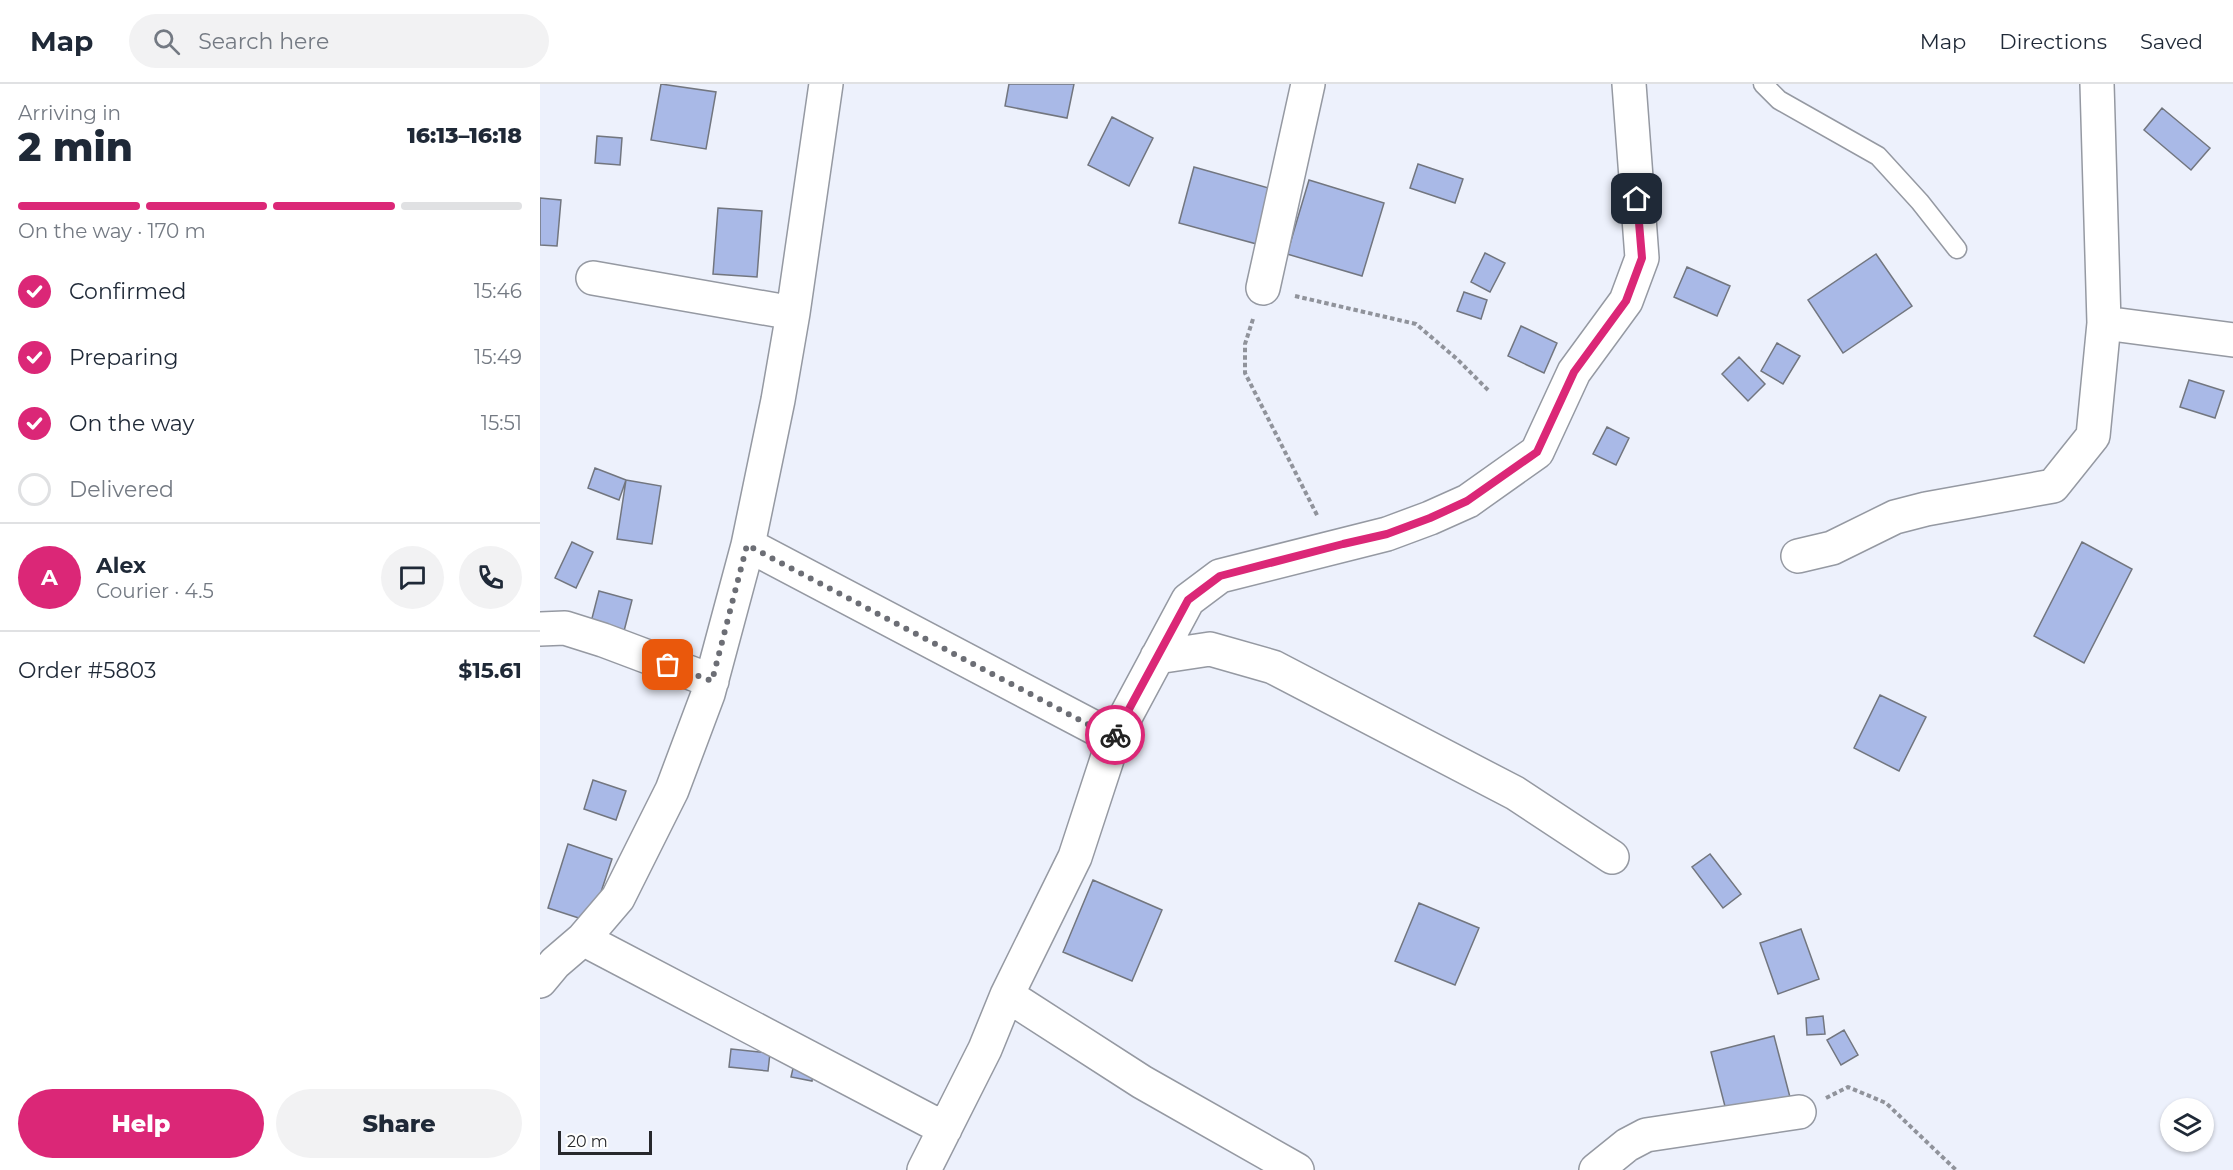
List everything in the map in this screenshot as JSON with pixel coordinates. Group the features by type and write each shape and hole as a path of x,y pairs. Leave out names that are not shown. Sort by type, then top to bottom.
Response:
{"street":[{"path":"540,981 555,963 583,939 618,898 672,790 712,681 747,545 793,313 826,84"},
{"path":"1258,302 1308,84"},
{"path":"924,1170 985,1049 1007,995 1076,857 1114,738 1188,600 1220,576 1387,534 1430,518 1467,501 1537,452 1574,372 1626,301 1642,258 1629,84"},
{"path":"1798,556 1832,548 1895,517 1926,509 2053,486 2093,436 2104,323 2097,84"},
{"path":"593,278 793,313"},
{"path":"2104,323 2233,340"},
{"path":"747,545 1114,738"},
{"path":"540,628 565,628 712,681"},
{"path":"1157,657 1210,649 1273,667 1515,793 1612,856"},
{"path":"583,939 945,1129"},
{"path":"1007,995 1142,1082 1297,1170"},
{"path":"1596,1170 1627,1145 1646,1135 1799,1112"}],"lane":[{"path":"1763,84 1779,100 1878,156 1920,201 1957,249"}],"path":[{"path":"1334,547 1245,373 1245,344 1258,302 1416,324 1458,359 1490,392"},
{"path":"1799,1112 1848,1087 1886,1103 1956,1170"}],"building":[{"path":"661,84 716,92 706,149 651,140"},
{"path":"1009,84 1074,84 1067,118 1005,106"},
{"path":"2162,108 2210,148 2191,170 2144,130"},
{"path":"1112,117 1153,138 1129,186 1088,165"},
{"path":"597,136 622,138 620,165 595,163"},
{"path":"1418,164 1463,179 1455,203 1410,188"},
{"path":"1194,167 1279,191 1264,246 1179,223"},
{"path":"1309,180 1384,203 1362,276 1287,254"},
{"path":"540,198 561,200 557,246 540,245"},
{"path":"718,208 762,211 757,277 713,274"},
{"path":"1485,253 1505,263 1490,292 1471,282"},
{"path":"1876,254 1912,306 1843,353 1808,300"},
{"path":"1687,267 1730,286 1717,316 1674,297"},
{"path":"1464,292 1487,300 1481,319 1457,311"},
{"path":"1521,326 1557,343 1544,373 1508,356"},
{"path":"1777,343 1800,356 1783,384 1761,371"},
{"path":"1739,357 1765,384 1748,401 1722,374"},
{"path":"2189,380 2224,391 2215,418 2180,407"},
{"path":"1607,427 1629,438 1616,465 1593,454"},
{"path":"595,468 626,480 619,500 588,488"},
{"path":"626,480 661,486 652,544 617,539"},
{"path":"572,542 593,552 576,588 555,578"},
{"path":"2082,542 2132,569 2084,663 2034,636"},
{"path":"599,591 632,600 623,635 590,626"},
{"path":"1880,695 1926,717 1899,771 1854,748"},
{"path":"593,780 626,791 616,820 584,809"},
{"path":"568,844 612,859 591,922 548,908"},
{"path":"1710,854 1741,894 1723,908 1692,867"},
{"path":"1093,880 1162,910 1132,981 1063,952"},
{"path":"1419,903 1479,928 1455,985 1395,961"},
{"path":"1801,929 1819,979 1778,994 1760,943"},
{"path":"1823,1016 1825,1034 1807,1035 1806,1018"},
{"path":"1844,1030 1858,1055 1841,1065 1827,1040"},
{"path":"1774,1036 1791,1101 1728,1118 1711,1052"},
{"path":"731,1049 770,1053 768,1071 729,1067"},
{"path":"794,1064 814,1069 812,1081 791,1077"}],"way so far":[{"path":"668,665 712,681 747,545 1114,738 1115,735"}],"route":[{"path":"1115,735 1188,600 1220,576 1387,534 1430,518 1467,501 1537,452 1574,372 1626,301 1642,258 1637,199"}]}
